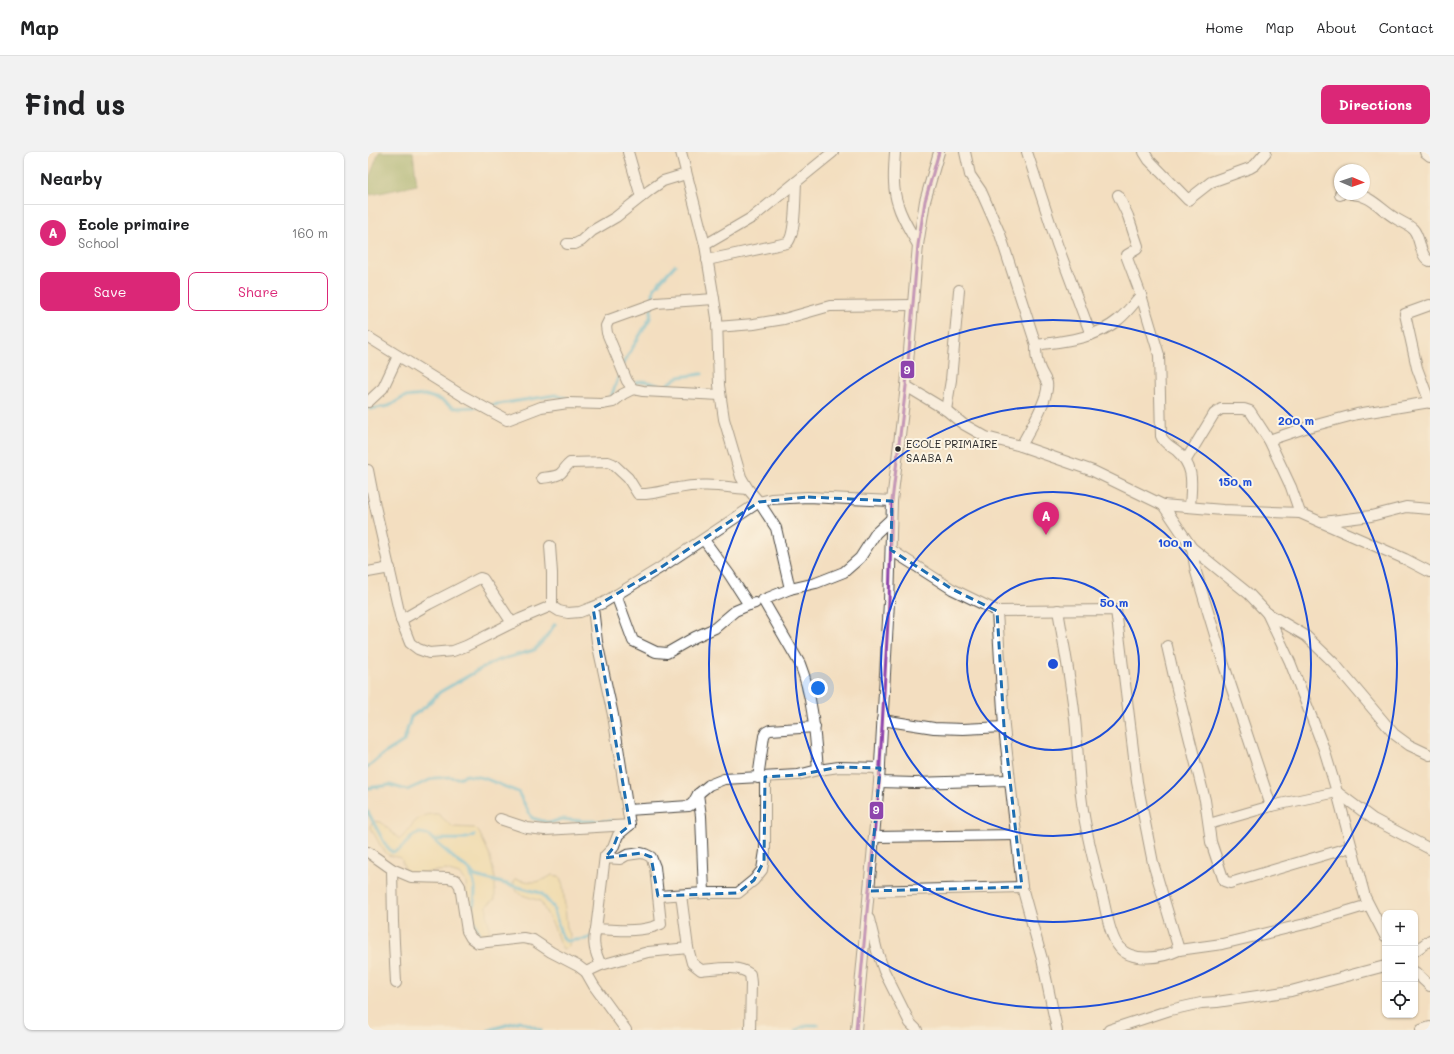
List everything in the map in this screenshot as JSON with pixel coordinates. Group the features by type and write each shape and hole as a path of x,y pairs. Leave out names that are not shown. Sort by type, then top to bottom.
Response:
{"street":[{"path":"628,152 641,197"},
{"path":"681,152 708,260 717,327 720,395 724,419 741,477 748,490 759,502 776,528 790,589"},
{"path":"705,245 753,217 833,152"},
{"path":"895,152 893,169 895,197 898,207 918,245"},
{"path":"856,1030 875,837 880,768 891,550 892,500 906,386 918,245 925,201 939,152"},
{"path":"965,152 968,171 981,191 1000,234 1036,345 1037,363 1047,384 1047,390 1038,414 1021,446"},
{"path":"1027,152 1057,244 1091,334"},
{"path":"1144,152 1149,160 1188,200 1211,182 1250,168 1266,152"},
{"path":"1425,152 1430,156"},
{"path":"568,244 575,244 581,241 592,231 616,217 663,181 686,174"},
{"path":"708,260 787,243 792,233 796,182"},
{"path":"1118,195 1130,222 1138,246 1137,249 1127,255 1127,258 1141,295 1159,355 1161,436 1163,441 1177,451 1186,460 1190,469 1190,507"},
{"path":"1370,200 1414,230 1424,256 1430,261"},
{"path":"946,410 951,380 958,290"},
{"path":"1036,345 1070,340 1098,332 1118,320 1141,295"},
{"path":"633,389 627,381 607,333 606,326 608,320 656,303 714,299"},
{"path":"717,327 754,324 784,319 810,313 830,306 912,305"},
{"path":"1269,440 1305,428 1357,414 1430,402 1417,368 1405,314 1430,305"},
{"path":"368,337 463,396 507,420 541,407 568,403 602,404 613,402 633,389 643,391 720,395"},
{"path":"368,402 383,388 398,356"},
{"path":"906,386 946,410 963,424 986,437 1021,446 1093,471 1162,504 1223,510 1300,513 1405,559 1430,572"},
{"path":"1186,460 1214,414 1219,410 1244,409 1250,412 1269,440 1291,487 1300,513"},
{"path":"542,478 556,476 562,472 565,466 570,463 608,462 613,464 623,473 638,494 648,495 677,488 704,485 748,490"},
{"path":"369,476 401,620 410,643 418,649 429,653 453,651 552,606"},
{"path":"552,606 559,611 568,613 580,612 593,608 704,540 759,502 771,499 808,497 892,500"},
{"path":"1162,504 1192,548 1237,584 1267,613 1306,636 1334,663 1394,734 1409,745 1430,755"},
{"path":"1323,522 1370,516 1406,507 1430,509"},
{"path":"616,595 633,641 656,652 667,653 695,637 716,628 735,611 790,589 816,583 844,572 860,558 876,533 891,519"},
{"path":"704,540 729,574 749,605"},
{"path":"550,546 552,606"},
{"path":"1192,548 1196,572 1224,665 1271,806"},
{"path":"891,550 952,589 997,611 1116,610 1136,782 1153,863 1178,950"},
{"path":"368,572 390,568"},
{"path":"401,620 480,578 483,579 512,623"},
{"path":"763,600 800,664 804,674 815,727 818,770"},
{"path":"593,608 597,642 613,715 630,825"},
{"path":"1058,610 1075,718 1082,804 1095,868 1113,936 1118,947 1124,952 1134,956 1153,958 1171,954 1178,950 1222,944 1305,924 1368,905"},
{"path":"997,611 999,620 1004,727 1022,887 1042,959 1057,1030"},
{"path":"1267,613 1290,662 1321,742 1337,792 1365,897 1382,931"},
{"path":"1168,646 1175,681 1205,800 1211,842 1224,881 1230,883 1351,847"},
{"path":"882,720 934,728 963,729 1004,727"},
{"path":"658,896 704,893 738,893 754,880 762,870 765,851 761,778 764,736 766,732 770,730 815,727"},
{"path":"628,810 689,806 693,803 698,794 709,785 724,779 798,775 839,766 880,768"},
{"path":"879,782 922,783 1010,780"},
{"path":"1209,824 1271,806 1337,792 1373,819 1430,849"},
{"path":"698,794 701,816 704,893"},
{"path":"500,819 527,828 544,830 630,825"},
{"path":"601,965 593,944 605,856 613,848 618,835 630,825"},
{"path":"875,837 1016,835"},
{"path":"368,852 392,870 411,877 448,878 456,880 460,886 467,931 471,938 478,943 523,938 534,940 551,952 578,966 586,972 594,986 626,1030"},
{"path":"596,930 649,928 661,924 655,867 651,857 641,854 627,855 620,858 605,858"},
{"path":"392,870 396,984"},
{"path":"869,891 1022,887"},
{"path":"681,895 690,960 694,965 701,970 736,969 744,970 750,974 750,1030"},
{"path":"867,912 882,965 913,1028"},
{"path":"1418,948 1430,940"},
{"path":"586,972 601,965 648,952 688,948"},
{"path":"1109,1030 1170,1010 1201,1003 1291,991 1382,967"},
{"path":"1418,975 1430,986"},
{"path":"1421,1030 1430,1027"}],"highlighted area":[{"path":"808,497 892,501 891,550 952,589 997,611 1004,727 1022,887 869,891 880,768 839,767 798,775 765,777 764,861 754,880 738,893 658,896 651,857 641,853 605,858 613,848 618,835 630,825 593,608 660,568 759,502"}],"green space":[{"path":"379,152 413,152 417,185 371,195 368,193 368,181"}],"sand":[{"path":"438,814 453,827 475,828 479,832 489,853 495,878 495,899 487,905 487,917 490,928 487,934 477,936 472,932 468,920 466,882 459,874 446,870 413,874 405,870 401,858 388,855 381,847 370,826 373,821 381,822 400,839 416,820 425,815"},
{"path":"552,875 559,876 563,886 567,928 570,935 569,947 563,949 554,927 540,901 519,894 513,886 515,879 534,882"}],"waterway":[{"path":"623,364 650,318 654,288 675,265"},
{"path":"611,397 621,370"},
{"path":"632,386 635,383 643,381 664,387 678,377 702,374"},
{"path":"370,409 389,406 404,397 425,395 441,400 454,408 478,407"},
{"path":"486,406 555,395 569,399"},
{"path":"368,767 382,755 404,741 411,717 426,706 440,692 496,661 534,650 544,640 555,624"},
{"path":"368,788 390,785 407,790 434,778 458,778 467,775 484,778 518,792 532,818 550,823 561,819 614,821"},
{"path":"368,812 385,844 392,852 399,850 414,835 420,833 427,834 456,860 470,870 475,876 541,893 553,907 562,937 566,941 586,939 593,936"},
{"path":"433,840 464,839 474,835"},
{"path":"470,871 475,888 473,916 479,932"},
{"path":"489,1030 520,1021 541,1030"},
{"path":"796,1030 807,1025 817,1025"}],"transit line":[{"name":"9","path":"856,1030 879,782 889,602 892,501 906,386 918,245 925,201 939,152"}],"place":[{"name":"ECOLE PRIMAIRE SAABA A","path":"898,449"},
{"name":"Ecole primaire","path":"1046,535"}]}
